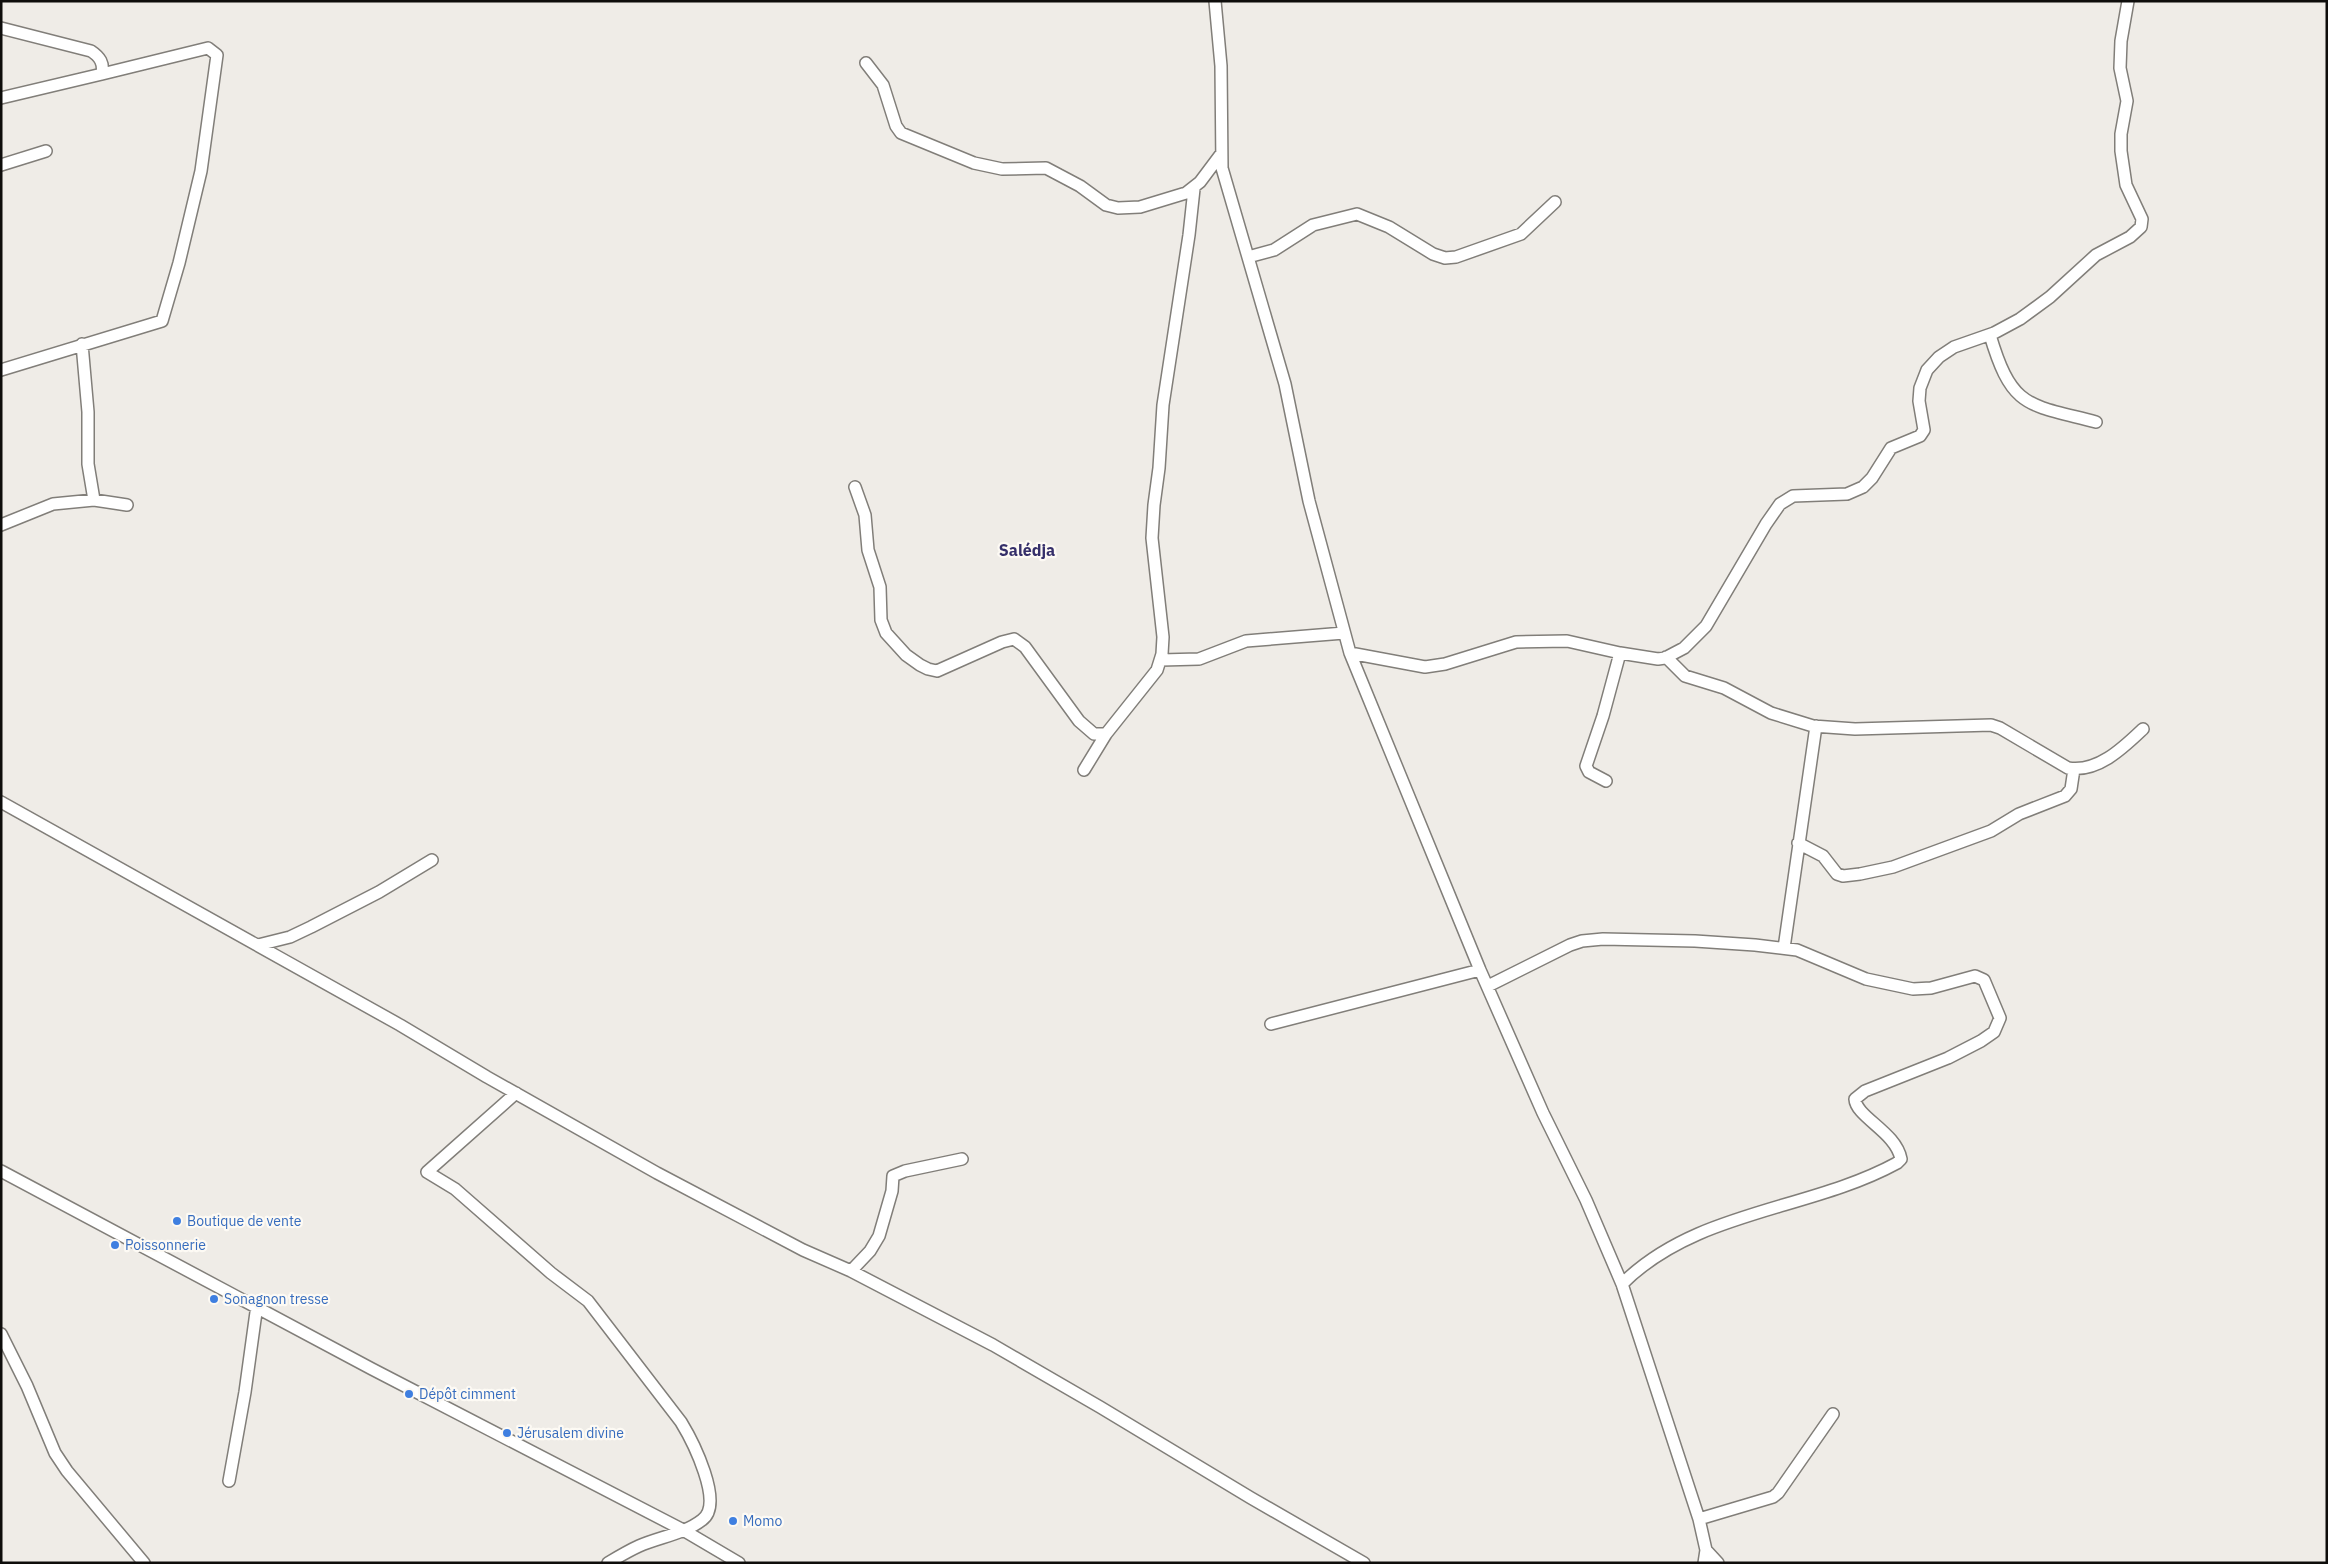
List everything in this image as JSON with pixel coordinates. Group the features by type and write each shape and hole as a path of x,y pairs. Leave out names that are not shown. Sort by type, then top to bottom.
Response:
{"street":[{"path":"1215,1 1221,66 1221,154 1226,188 1248,257 1284,384 1309,501 1350,653 1480,970 1543,1113 1586,1200 1622,1284 1699,1519 1706,1550 1704,1563"},
{"path":"1350,653 1425,667 1445,664 1516,642 1567,641 1658,659 1684,648 1706,626 1766,524 1780,504 1793,496 1847,494 1864,487 1891,448 1917,439 1922,434 1923,425 1919,395 1924,378 1930,366 1947,350 1990,335 2020,319 2050,297 2096,255 2130,237 2141,227 2142,219 2126,185 2121,151 2121,134 2127,101 2120,68 2121,41 2128,1"},
{"path":"1,28 91,52 100,59 103,67 102,74"},
{"path":"1,98 208,48 217,55 201,170 179,264 162,321 1,370"},
{"path":"866,63 888,96 898,130 958,156 1002,169 1046,168 1080,186 1106,205 1118,208 1140,207 1169,200 1194,189 1221,154"},
{"path":"1,165 46,151"},
{"path":"1084,770 1106,734 1142,691 1161,660 1163,637 1152,538 1154,505 1159,468 1163,405 1190,235 1194,189"},
{"path":"1248,257 1274,250 1313,225 1357,214 1389,227 1433,254 1445,258 1456,258 1521,234 1555,202"},
{"path":"1990,335 2003,374 2022,398 2036,406 2096,422"},
{"path":"82,344 88,412 88,464 94,500"},
{"path":"855,487 865,515 868,550 880,587 881,620 886,633 906,655 928,670 936,670 1002,642 1014,639 1025,647 1079,721 1094,734 1106,734"},
{"path":"1,525 53,504 94,500 127,505"},
{"path":"1161,660 1199,659 1246,641 1344,633"},
{"path":"1606,781 1589,772 1586,766 1603,716 1620,653"},
{"path":"1666,657 1685,676 1724,688 1771,714 1816,726 1855,729 1991,725 2005,731 2068,768 2074,769 2094,764 2114,754 2143,729"},
{"path":"1784,948 1816,726"},
{"path":"1798,843 1823,856 1837,874 1843,876 1893,867 1991,831 2019,814 2065,796 2071,789 2074,769"},
{"path":"1,802 400,1025 657,1173 1029,1365 1203,1470 1364,1563"},
{"path":"258,945 290,937 311,927 379,892 432,860"},
{"path":"1488,986 1550,954 1582,941 1695,941 1784,948 1815,956 1866,979 1913,989 1931,988 1979,976 1984,980 1999,1015 2000,1022 1994,1032 1973,1046 1948,1058 1857,1095 1855,1101 1858,1107 1896,1144 1901,1159 1897,1163 1857,1181 1694,1234 1648,1262 1622,1284"},
{"path":"1271,1024 1480,970"},
{"path":"516,1093 427,1172 455,1189 551,1273 588,1301 681,1422 693,1441 707,1482 710,1508 703,1520 683,1530 638,1547 608,1563"},
{"path":"850,1271 870,1251 879,1236 892,1191 893,1176 921,1167 962,1159"},
{"path":"1,1171 257,1305 372,1369 683,1530 740,1563"},
{"path":"229,1481 245,1392 257,1305"},
{"path":"1,1334 63,1465 88,1498 144,1563"},
{"path":"1699,1519 1772,1497 1778,1493 1833,1414"},
{"path":"1706,1550 1718,1563"}],"place":[{"name":"Boutique de vente","path":"177,1221"},
{"name":"Poissonnerie","path":"115,1245"},
{"name":"Sonagnon tresse","path":"214,1299"},
{"name":"Dépôt cimment","path":"409,1394"},
{"name":"Jérusalem divine","path":"507,1433"},
{"name":"Momo","path":"733,1521"}],"district":[{"name":"Salédja","path":"1027,550"}]}
